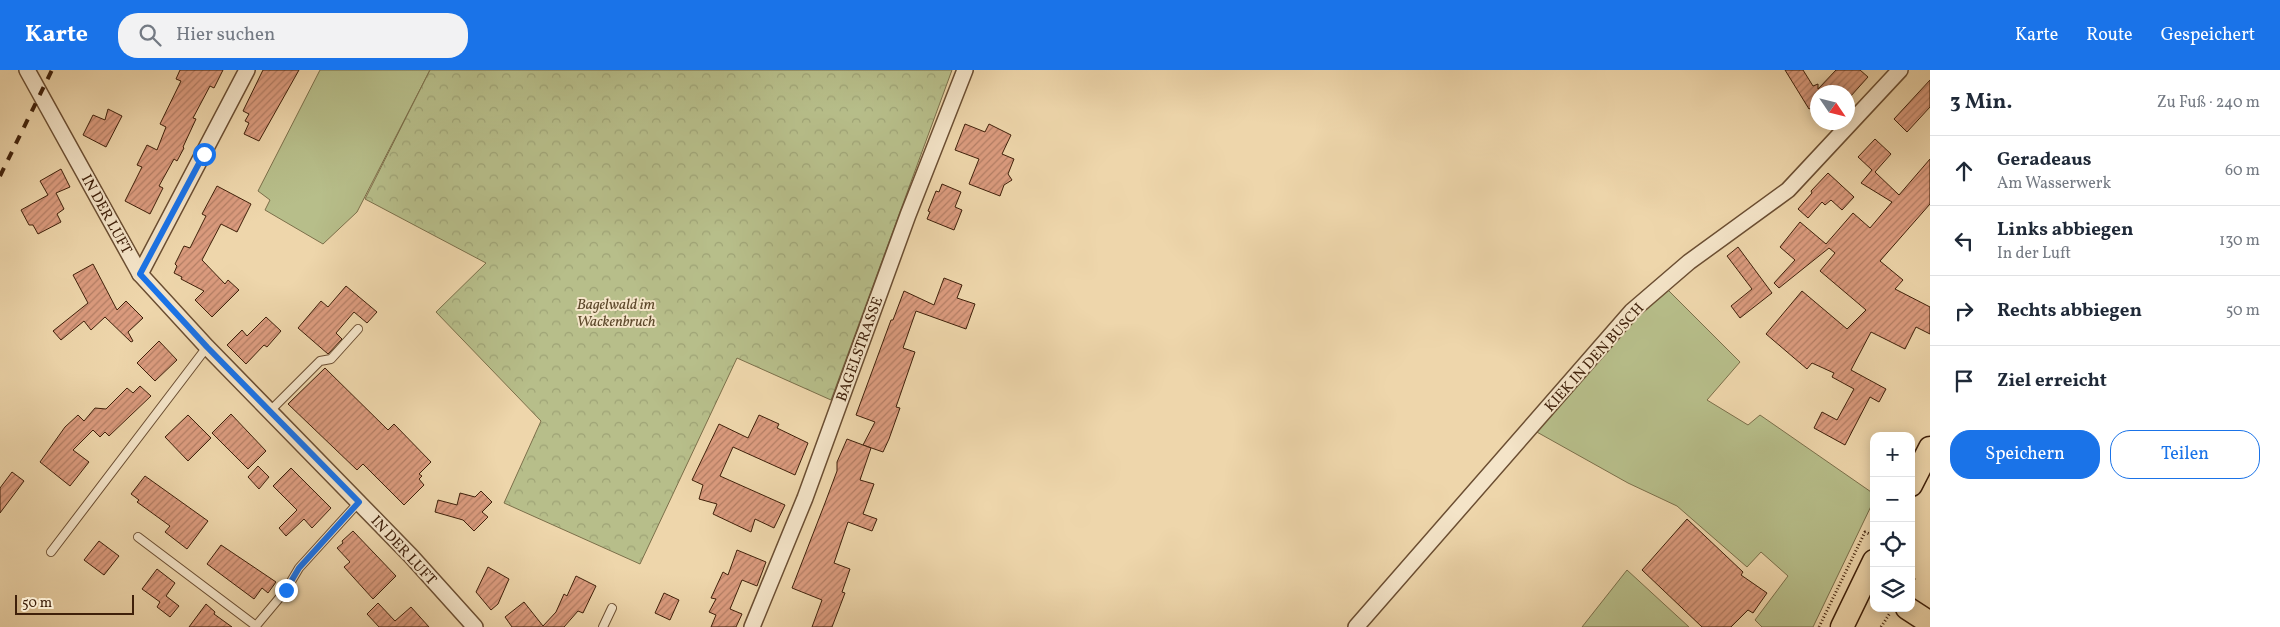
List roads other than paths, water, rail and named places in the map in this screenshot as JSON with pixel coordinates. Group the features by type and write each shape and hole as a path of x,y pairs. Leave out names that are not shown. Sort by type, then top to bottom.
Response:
{"main road":[{"path":"1915,477 1930,448"},
{"path":"1833,622 1869,584 1873,567"},
{"path":"1913,612 1930,623"}],"street":[{"name":"IN DER LUFT","path":"27,70 140,274 207,347 359,502 475,627"},
{"path":"140,274 247,70"},
{"name":"BAGELSTRASSE","path":"752,627 805,498 908,215 965,70"},
{"name":"KIEK IN DEN BUSCH","path":"1356,627 1632,311 1689,262 1788,190 1900,70"}],"lane":[{"path":"270,411 320,361 331,359 358,329"},
{"path":"51,552 207,347"},
{"path":"138,537 256,626 286,590 299,568 359,502"},
{"path":"603,627 612,608"}],"railway":[{"path":"0,176 52,70"}],"park label":[{"name":"Bagelwald im Wackenbruch","path":"616,312"}]}
